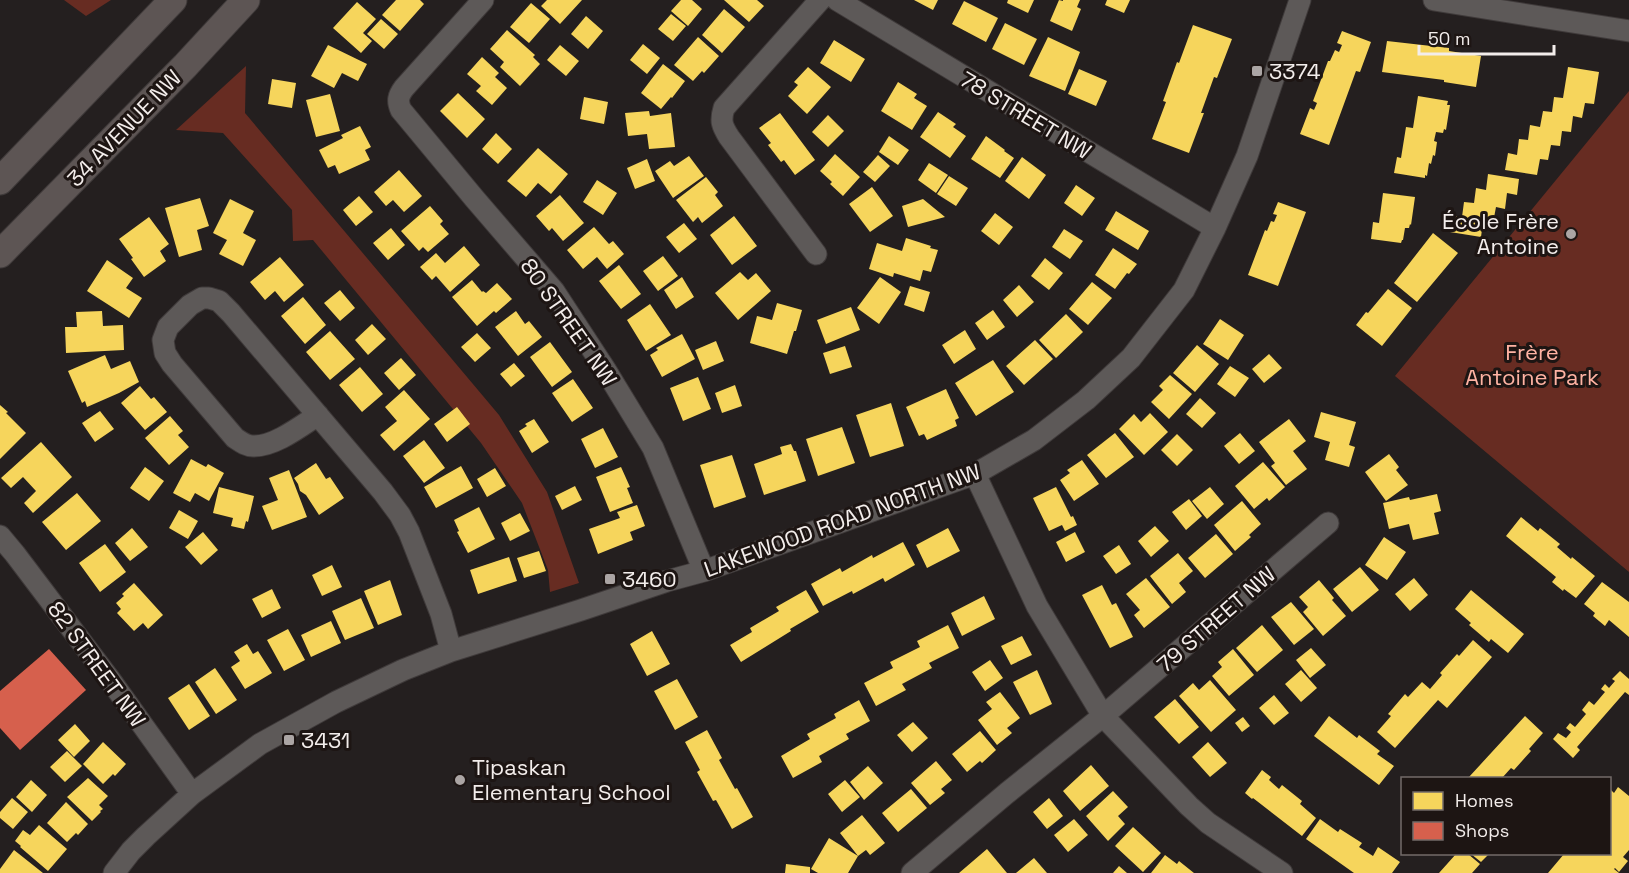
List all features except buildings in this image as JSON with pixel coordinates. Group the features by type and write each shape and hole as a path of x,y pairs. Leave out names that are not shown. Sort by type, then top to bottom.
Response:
{"main road":[{"path":"0,181 173,0"},
{"name":"34 AVENUE NW","path":"0,254 177,74 246,0"}],"street":[{"name":"80 STREET NW","path":"483,0 399,96 398,104 554,291 653,448 704,571"},
{"path":"816,254 729,137 723,127 721,117 724,108 820,0"},
{"name":"78 STREET NW","path":"837,0 1215,228"},
{"name":"LAKEWOOD ROAD NORTH NW","path":"114,873 131,851 192,794 260,744 336,702 403,670 452,651 667,580 704,571 975,474 1034,440 1086,400 1131,358 1184,290 1247,156 1300,0"},
{"path":"1434,0 1629,31"},
{"path":"318,415 275,441 251,447 243,444 235,438 168,358 163,340 168,327 190,305 202,298 219,301 231,313 384,492 400,515 409,531 434,593 452,651"},
{"path":"975,474 1037,606 1103,716 1208,823 1282,873"},
{"name":"79 STREET NW","path":"912,873 1103,716 1328,523"},
{"name":"82 STREET NW","path":"0,536 111,681 192,794"}],"green space":[{"path":"64,0 111,0 86,16"},
{"path":"246,66 245,113 499,415 547,492 579,583 550,592 548,570 522,503 481,443 313,240 293,241 292,210 223,133 176,130"},
{"name":"Frère Antoine Park","path":"1629,91 1629,572 1395,376"}],"place":[{"name":"3374","path":"1257,71"},
{"name":"École Frère Antoine","path":"1571,234"},
{"name":"3460","path":"610,579"},
{"name":"3431","path":"289,740"},
{"name":"Tipaskan Elementary School","path":"460,780"}]}
